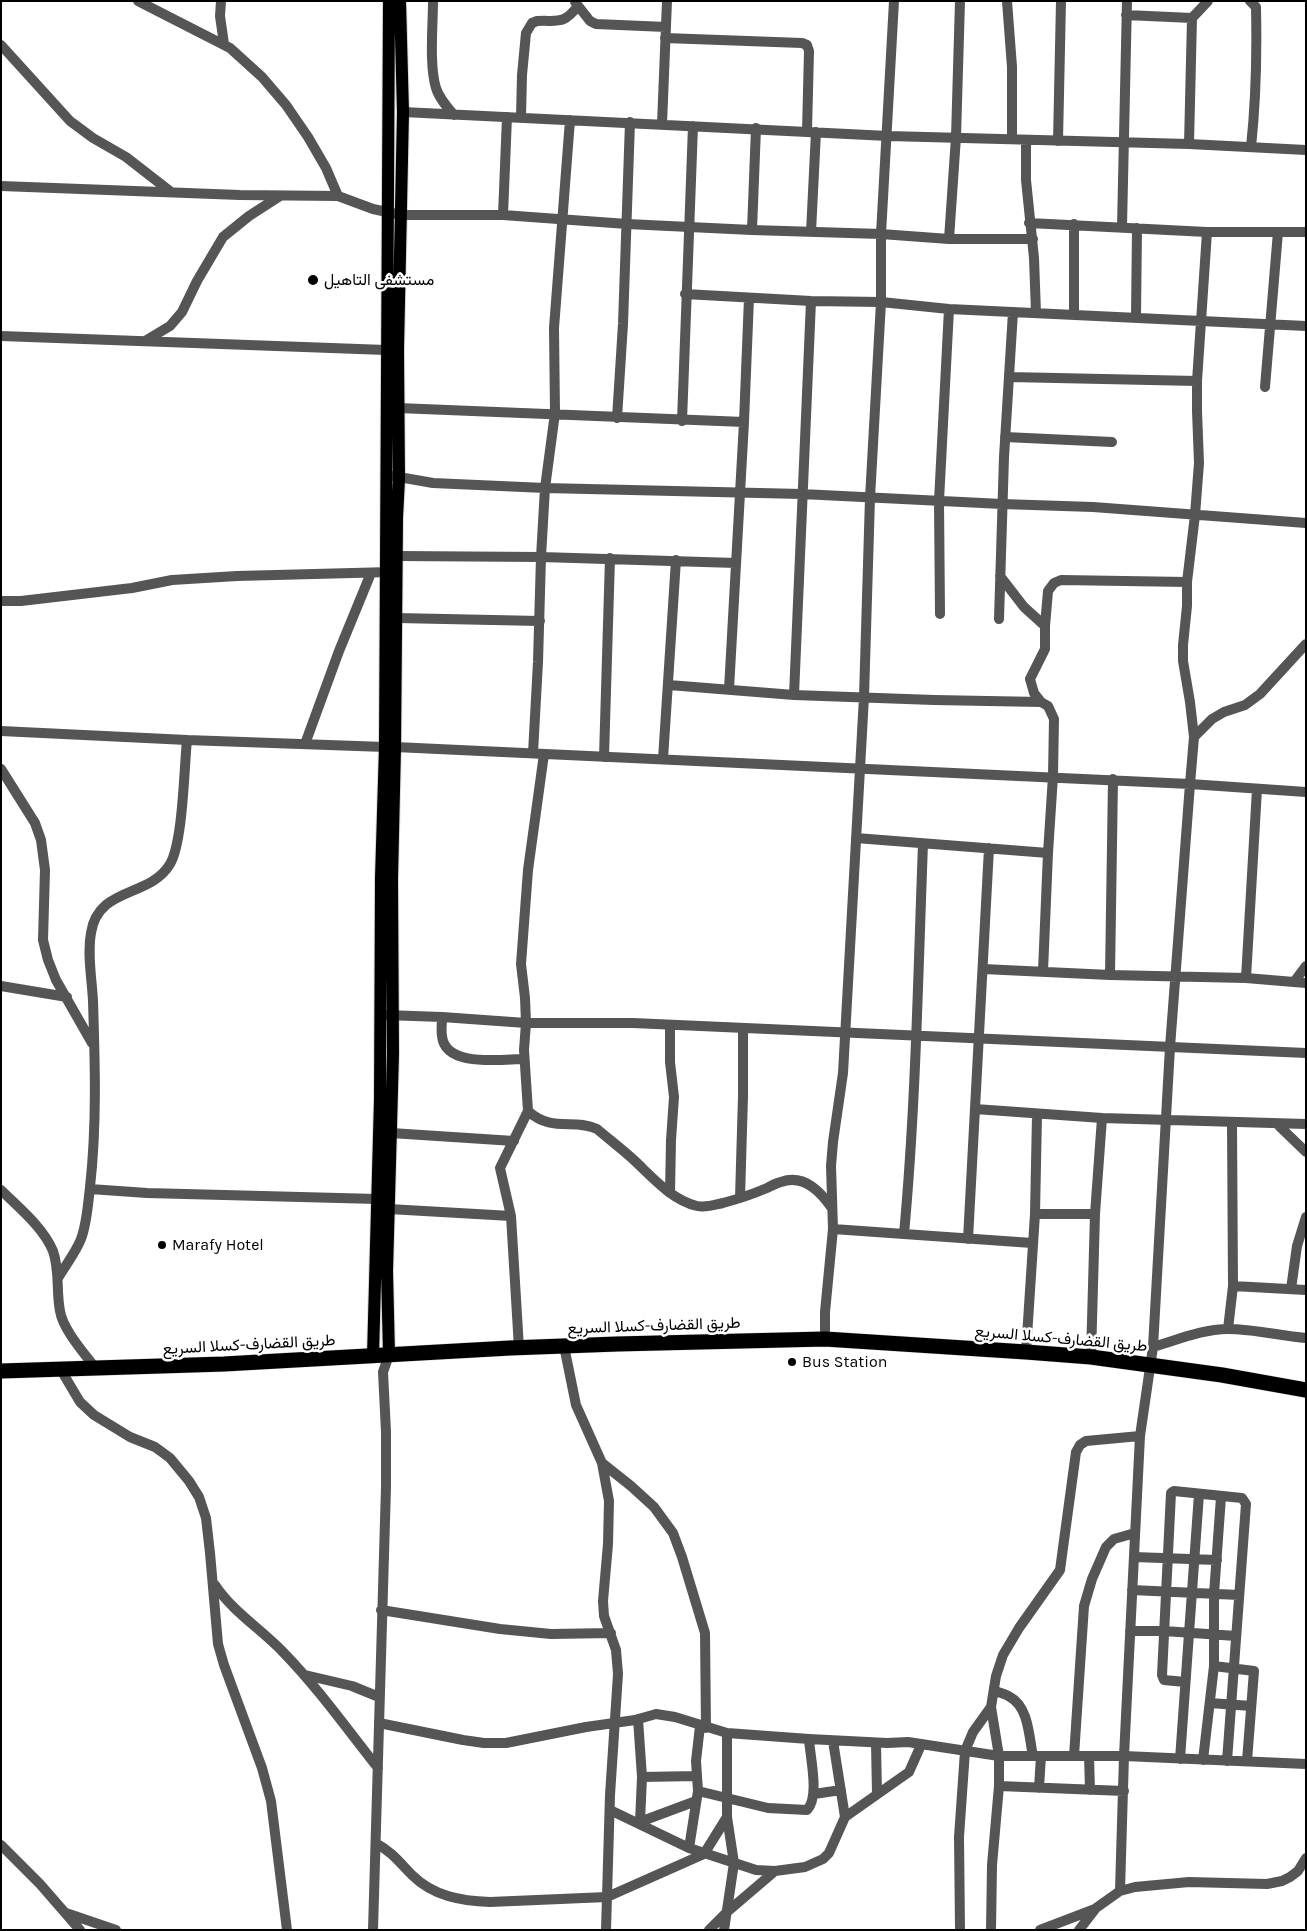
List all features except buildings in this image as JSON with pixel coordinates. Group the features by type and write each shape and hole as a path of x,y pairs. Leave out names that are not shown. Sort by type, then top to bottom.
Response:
{"highway":[{"name":"طريق القضارف-كسلا السريع","path":"1,1371 233,1364 389,1354 564,1346 728,1340 825,1339 1091,1357 1222,1375 1306,1390"}],"main road":[{"path":"389,1 398,408 393,477 390,747"},
{"path":"389,1354 388,1209 391,1133 381,878 396,618 391,572 398,556 386,350 394,214 403,112 400,1"},
{"path":"373,1356 377,1199 387,1016"}],"street":[{"path":"138,1 224,44 237,53 262,77 286,105 321,160 338,196"},
{"path":"221,1 220,16 224,44"},
{"path":"433,1 433,68 436,89 444,103 454,114"},
{"path":"662,124 667,1"},
{"path":"825,1339 833,1229 831,1190 833,1142 843,1073 846,1032 864,697 870,498 894,1"},
{"path":"949,239 956,137 960,1"},
{"path":"1007,1 1012,67 1012,140"},
{"path":"1058,141 1061,1"},
{"path":"1122,227 1127,1"},
{"path":"1189,144 1192,18 1208,1"},
{"path":"1251,147 1256,24 1256,7 1252,2"},
{"path":"521,117 522,74 526,33 529,27 537,20 556,22 566,20 579,3 585,15 596,24 666,32 802,43 807,45 809,51 812,131 811,232"},
{"path":"1126,15 1192,18"},
{"path":"1,45 70,121 93,138 126,157 171,192"},
{"path":"403,112 888,136 1189,144 1306,150"},
{"path":"503,215 507,117"},
{"path":"533,753 545,488 555,413 554,328 570,120"},
{"path":"617,418 623,324 630,122"},
{"path":"682,420 693,126"},
{"path":"752,230 756,128"},
{"path":"1026,140 1026,180 1032,239 1036,313"},
{"path":"1,186 240,196 338,196 353,203 394,214 503,215 627,224 882,234 949,239 1032,239"},
{"path":"145,341 170,326 182,312 196,281 223,237 249,216 281,196"},
{"path":"1029,223 1207,232 1306,232"},
{"path":"1074,224 1074,314"},
{"path":"1136,316 1137,228"},
{"path":"1120,1891 1124,1756 1140,1436 1153,1347 1170,1047 1194,736 1183,661 1187,582 1196,515 1200,463 1196,411 1207,232"},
{"path":"1265,387 1278,232"},
{"path":"686,294 811,301 880,302 948,309 1136,316 1306,326"},
{"path":"729,689 749,298"},
{"path":"794,695 811,301"},
{"path":"940,614 939,501 948,309"},
{"path":"999,619 1005,437 1014,312"},
{"path":"1,336 386,350"},
{"path":"1009,377 1197,381"},
{"path":"398,408 744,422"},
{"path":"1005,437 1112,442"},
{"path":"393,477 434,483 545,488 802,494 1093,507 1306,523"},
{"path":"398,556 541,556 736,563"},
{"path":"604,756 610,558"},
{"path":"663,759 676,560"},
{"path":"1,601 21,601 132,588 172,580 391,572"},
{"path":"305,744 339,651 371,573"},
{"path":"1000,576 1024,607 1045,626"},
{"path":"1043,971 1048,853 1054,776 1054,719 1048,706 1041,702 1034,694 1030,679 1045,649 1048,591 1054,583 1061,580 1187,582"},
{"path":"396,618 540,621"},
{"path":"1194,736 1212,719 1245,705 1260,694 1306,644"},
{"path":"669,685 794,695 1041,702"},
{"path":"1,731 1054,776 1306,792"},
{"path":"58,1278 81,1240 90,1189 94,1143 91,932 100,909 119,896 153,881 164,872 171,862 176,845 187,740"},
{"path":"519,1348 511,1216 500,1168 528,1111 524,1059 526,998 522,964 528,870 544,754"},
{"path":"1,769 35,823 41,840 45,870 43,940 48,960 56,980 94,1046"},
{"path":"1110,975 1113,779"},
{"path":"1246,978 1257,789"},
{"path":"856,838 1048,853"},
{"path":"904,1234 910,1168 923,844"},
{"path":"968,1239 989,848"},
{"path":"1294,982 1306,966"},
{"path":"983,969 1110,975 1246,978 1306,983"},
{"path":"1,986 67,997"},
{"path":"387,1016 526,1022 633,1023 1306,1053"},
{"path":"442,1017 441,1038 448,1050 459,1057 472,1060 524,1059"},
{"path":"670,1025 670,1062 674,1096 670,1193"},
{"path":"740,1198 743,1029"},
{"path":"975,1109 1037,1115 1166,1121 1306,1124"},
{"path":"528,1111 534,1117 545,1122 586,1126 597,1129 670,1193 685,1203 698,1207 710,1206 740,1198 781,1181 793,1180 803,1182 814,1188 832,1208"},
{"path":"1026,1352 1035,1214 1037,1115"},
{"path":"1091,1357 1095,1214 1102,1118"},
{"path":"1228,1329 1233,1286 1232,1123"},
{"path":"1277,1124 1306,1152"},
{"path":"391,1133 514,1141"},
{"path":"90,1189 156,1193 377,1199"},
{"path":"1,1190 43,1233 57,1265 57,1292 60,1314 67,1328 96,1369"},
{"path":"388,1209 511,1216"},
{"path":"1035,1214 1095,1214"},
{"path":"1291,1289 1297,1246 1306,1217"},
{"path":"833,1229 1032,1243"},
{"path":"1233,1286 1306,1290"},
{"path":"1153,1347 1214,1330 1228,1329 1258,1330 1306,1338"},
{"path":"564,1346 576,1405 602,1463 609,1501 608,1544 603,1601 604,1616 616,1650 618,1674 610,1810 606,1930"},
{"path":"373,1930 377,1844 386,1432 383,1372 389,1354"},
{"path":"373,1356 383,1372"},
{"path":"61,1370 80,1402 94,1415 170,1458 189,1481 199,1497 206,1518 214,1585 218,1644 262,1768 271,1801 287,1930"},
{"path":"960,1930 959,1837 965,1751 973,1732 991,1707 996,1676 1007,1648 1060,1570 1076,1452 1080,1445 1086,1441 1140,1436"},
{"path":"602,1463 631,1486 654,1508 673,1533 704,1627 703,1727 696,1761 697,1796 689,1848"},
{"path":"1185,1682 1164,1680 1162,1675 1171,1493 1174,1491 1242,1498 1246,1504 1227,1761"},
{"path":"1180,1758 1199,1494"},
{"path":"1203,1760 1214,1666 1214,1594 1221,1497"},
{"path":"1074,1756 1084,1606 1092,1579 1106,1547 1114,1540 1135,1533"},
{"path":"1134,1557 1217,1560"},
{"path":"214,1585 223,1598 260,1630 305,1675 378,1768"},
{"path":"1132,1590 1239,1595"},
{"path":"381,1610 500,1629 551,1634 611,1633"},
{"path":"1130,1631 1214,1633 1236,1636"},
{"path":"1214,1666 1254,1671 1247,1761"},
{"path":"305,1675 352,1686 379,1697"},
{"path":"995,1691 1016,1700 1025,1714 1037,1756 1040,1788"},
{"path":"1210,1703 1251,1706"},
{"path":"991,1707 999,1756 999,1786 992,1865 991,1930"},
{"path":"379,1723 428,1734 491,1743 506,1743 656,1714 675,1717 727,1733 809,1740 876,1743 908,1742 999,1756 1124,1756 1306,1764"},
{"path":"638,1719 642,1777 638,1822"},
{"path":"724,1930 734,1863 727,1817 727,1733"},
{"path":"638,1822 697,1796 727,1799 768,1808 807,1810 810,1807 814,1794 809,1740"},
{"path":"833,1741 845,1817"},
{"path":"876,1743 877,1794"},
{"path":"610,1810 689,1848 756,1870 776,1871 805,1867 823,1859 829,1853 845,1817 909,1772 921,1745"},
{"path":"1089,1756 1090,1790"},
{"path":"642,1777 697,1776"},
{"path":"999,1786 1124,1791"},
{"path":"814,1794 841,1790"},
{"path":"377,1844 390,1851 425,1886 453,1898 471,1902 490,1902 607,1897 704,1854 727,1817"},
{"path":"1,1845 80,1930"},
{"path":"1040,1930 1096,1908 1120,1891 1135,1887 1189,1882 1267,1884 1290,1877 1298,1871 1306,1858"},
{"path":"709,1930 727,1912 776,1871"},
{"path":"1079,1930 1096,1908"},
{"path":"66,1913 116,1930"}],"place":[{"name":"مستشفى التاهيل","path":"313,280"},
{"name":"Marafy Hotel","path":"162,1245"},
{"name":"Bus Station","path":"792,1362"}]}
